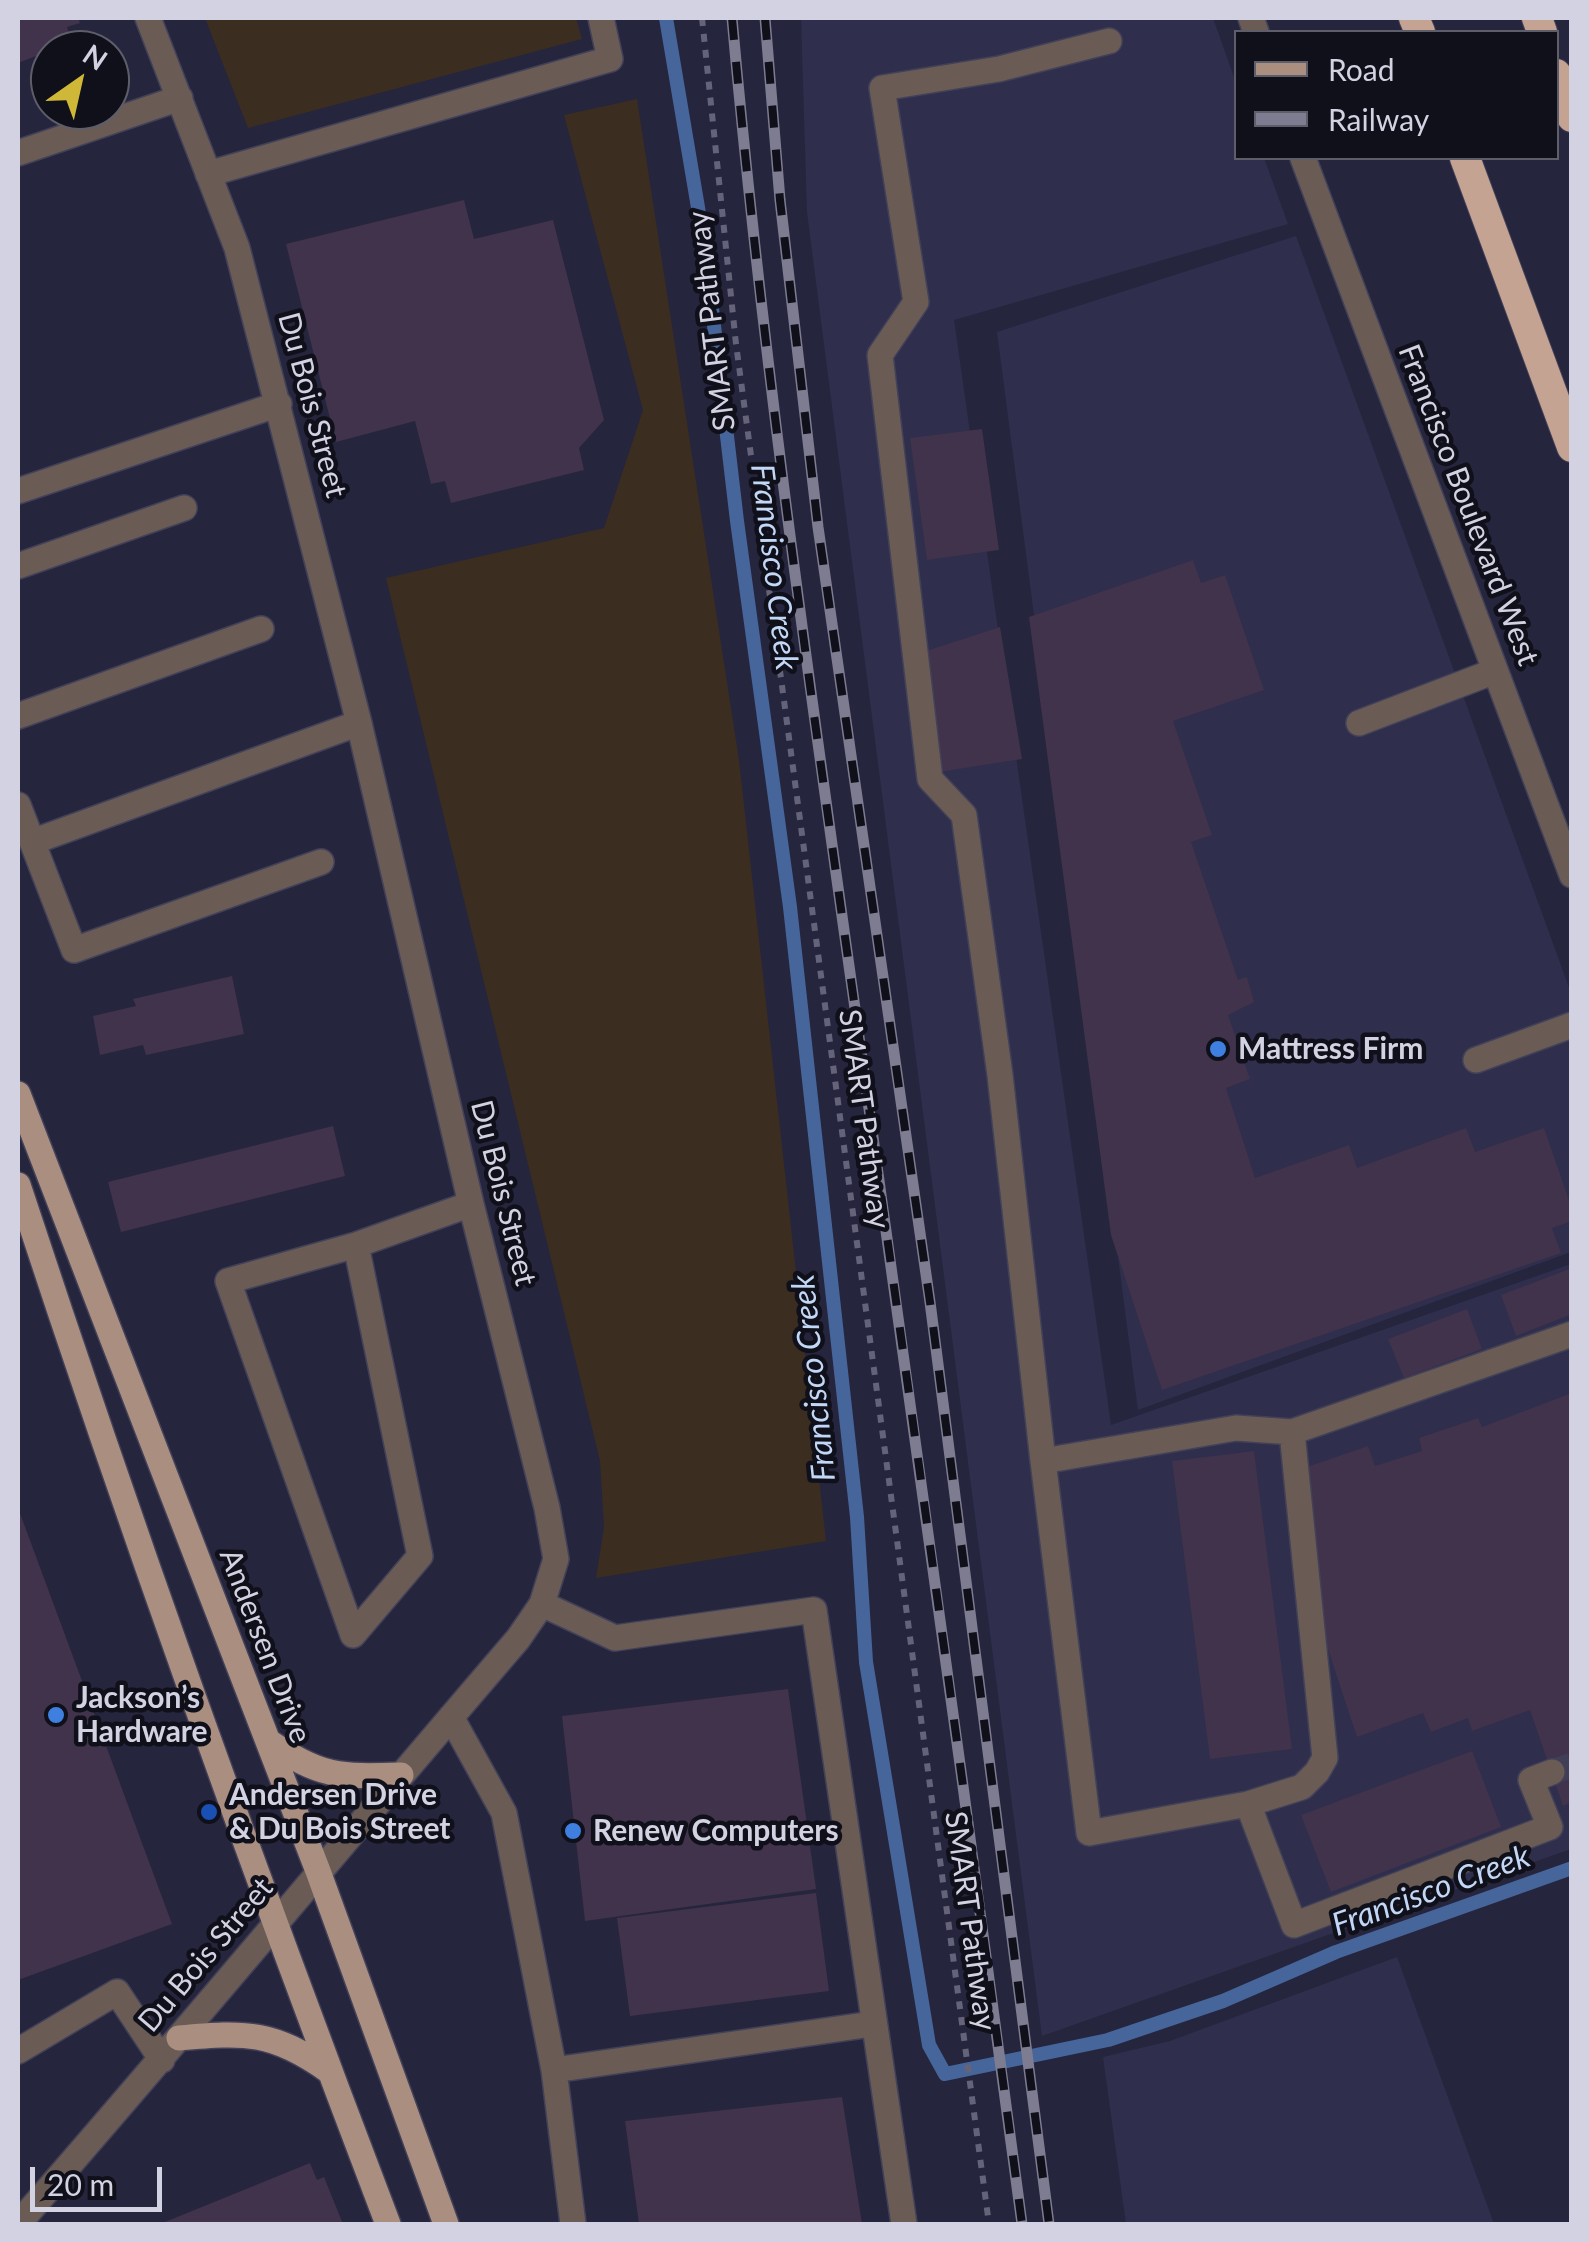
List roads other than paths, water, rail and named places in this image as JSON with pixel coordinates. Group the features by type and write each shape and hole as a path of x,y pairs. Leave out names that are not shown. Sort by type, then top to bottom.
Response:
{"highway":[{"path":"1559,82 1572,117"},
{"path":"1467,160 1572,447"}],"main road":[{"name":"Andersen Drive","path":"18,1094 318,1871 446,2224"},
{"path":"18,1186 96,1424 273,1923 388,2224"},
{"path":"268,1740 296,1761 324,1774 402,1774"},
{"path":"179,2038 234,2033 274,2039 330,2071"}],"street":[{"name":"Du Bois Street","path":"18,2224 162,2060 273,1923 518,1638 542,1604 556,1559 548,1508 279,404 237,248 148,18"},
{"path":"208,174 610,59 601,18"},
{"path":"1109,41 999,69 882,88 916,302 880,355 930,779 964,815 1000,1075 1088,1833 1248,1804 1302,1787 1318,1772 1324,1758 1292,1432"},
{"path":"18,152 180,98"},
{"name":"Francisco Boulevard West","path":"1304,160 1572,874"},
{"path":"18,491 279,404"},
{"path":"18,566 184,508"},
{"path":"18,716 261,628"},
{"path":"1359,724 1495,671"},
{"path":"32,842 359,722"},
{"path":"18,806 74,950 321,862"},
{"path":"1476,1060 1572,1025"},
{"path":"356,1245 420,1556 353,1635 228,1280 356,1245 472,1204"},
{"path":"1043,1461 1236,1428 1292,1432 1572,1334"},
{"path":"542,1604 615,1638 814,1610 904,2224"},
{"path":"451,1717 504,1813 554,2070 572,2224"},
{"path":"1248,1804 1294,1925 1550,1827 1531,1780 1552,1772"},
{"path":"18,2051 117,1992 162,2060"},
{"path":"554,2070 872,2024"}],"waterway":[{"name":"Francisco Creek","path":"666,18 705,249 737,521 790,907 857,1517 866,1662 929,2045 945,2074 1108,2040 1223,2001 1336,1952 1572,1868"}],"tunnel":[{"path":"1552,1772 1572,1765"}],"railway":[{"path":"732,18 793,557 1022,2224"},
{"path":"765,18 780,200 818,527 930,1302 1049,2224"}],"place":[{"name":"Mattress Firm","path":"1218,1049"},
{"name":"Jackson’s Hardware","path":"56,1715"},
{"name":"Andersen Drive & Du Bois Street","path":"209,1812"},
{"name":"Renew Computers","path":"573,1831"}]}
